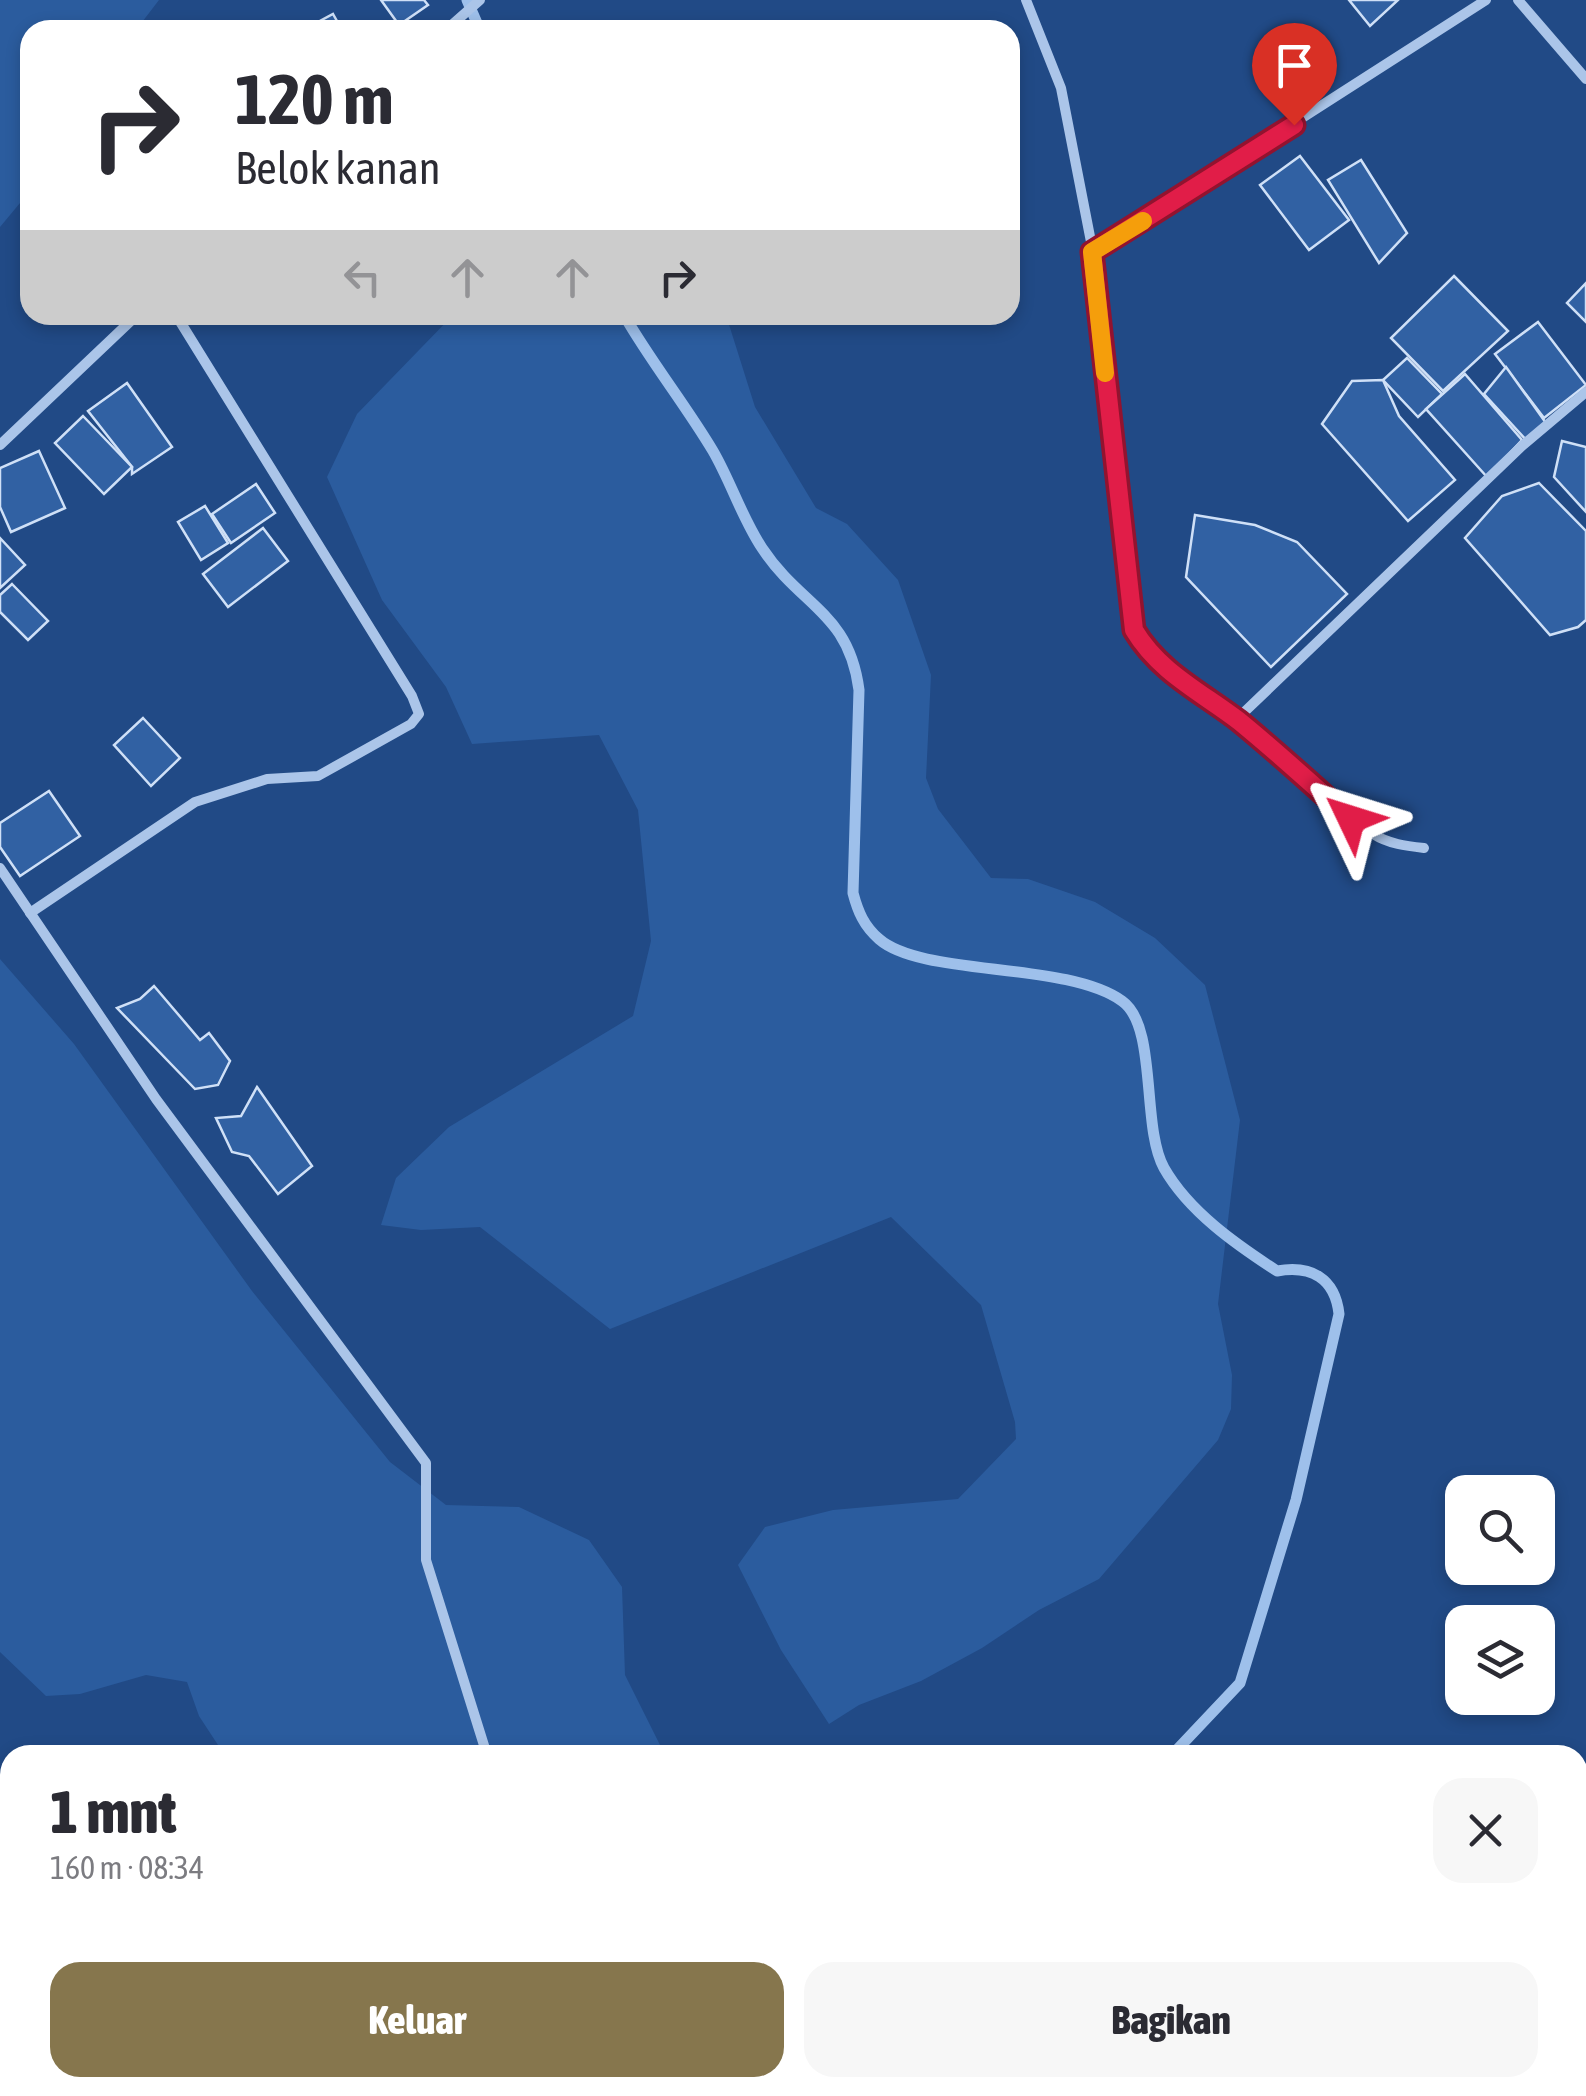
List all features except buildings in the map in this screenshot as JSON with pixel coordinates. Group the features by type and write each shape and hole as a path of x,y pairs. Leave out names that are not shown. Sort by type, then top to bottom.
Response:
{"street":[{"path":"457,20 480,0"},
{"path":"1026,0 1061,88 1092,252 1134,630 1145,649 1174,675 1236,720 1371,834 1391,843 1424,848"},
{"path":"1092,252 1486,0"},
{"path":"1518,0 1586,79"},
{"path":"0,445 126,325"},
{"path":"30,913 195,802 266,778 318,776 411,724 419,714 412,696 182,325"},
{"path":"1236,720 1522,446 1586,392"},
{"path":"0,868 156,1099 426,1463 426,1560 484,1745"}],"shaded area":[{"path":"0,0 159,0 144,20 20,20 20,203 0,227"},
{"path":"443,325 729,325 755,407 816,508 847,524 898,580 931,675 926,778 938,809 991,878 1028,879 1095,902 1155,938 1205,985 1240,1120 1218,1304 1232,1375 1231,1409 1218,1440 1099,1579 921,1681 859,1705 829,1724 781,1650 738,1565 765,1527 833,1510 958,1499 1016,1439 1015,1422 981,1305 891,1217 610,1329 480,1227 421,1230 381,1225 396,1178 449,1127 633,1016 651,941 638,810 599,735 472,744 446,687 382,600 327,477 357,414"},
{"path":"0,959 74,1044 252,1291 390,1462 446,1505 519,1507 589,1540 622,1587 625,1675 660,1745 218,1745 199,1716 187,1682 146,1675 80,1694 46,1696 0,1652"}],"waterway":[{"path":"467,0 476,20"},
{"path":"630,325 713,451 762,548 834,626 854,664 859,690 853,893 866,924 879,939 899,951 960,965 1066,980 1097,988 1122,1001 1141,1032 1157,1150 1174,1184 1200,1213 1246,1250 1277,1271 1311,1272 1327,1283 1337,1302 1339,1314 1296,1500 1240,1683 1181,1745"}],"slow traffic":[{"path":"1105,373 1092,252 1143,221"}],"route":[{"path":"1294,125 1092,252 1094,296 1118,468 1134,630 1145,649 1174,675 1236,720 1351,819"}]}
